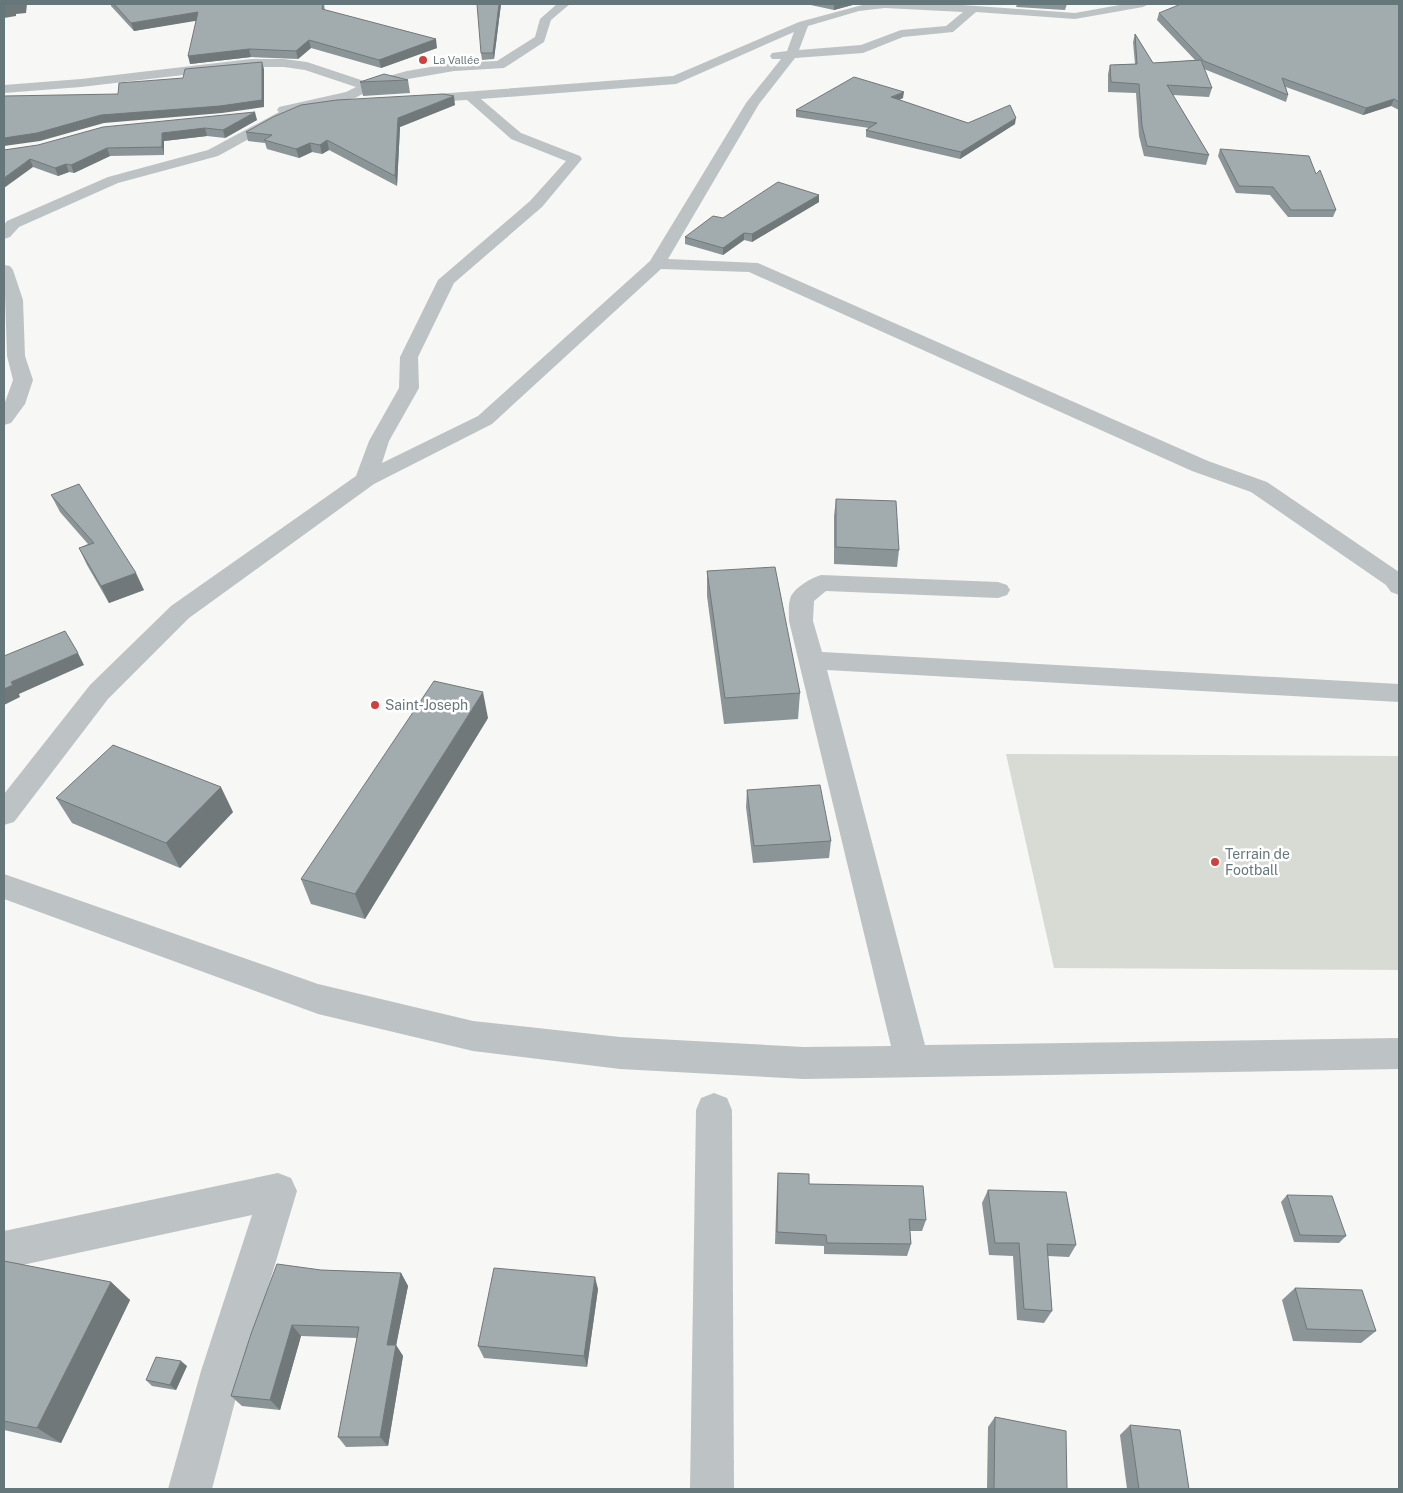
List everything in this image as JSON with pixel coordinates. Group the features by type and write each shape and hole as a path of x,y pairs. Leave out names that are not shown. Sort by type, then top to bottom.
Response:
{"street":[{"path":"4,234 13,224 113,180 212,153 290,110 350,95 367,86 407,75 454,67 500,65 540,39 546,19 564,4"},
{"path":"399,100 590,88 676,80 804,24 858,8 885,5 1075,16 1143,4"},
{"path":"718,62 863,49 902,34 949,29 973,9"},
{"path":"4,814 99,692 180,612 366,479 485,420 657,264 753,103 792,54 804,24"},
{"path":"4,89 81,83 267,63 307,66 367,86"},
{"path":"366,479 379,442 409,388 409,357 447,280 536,204 575,159 516,136 468,95"},
{"path":"251,115 369,102"},
{"path":"657,264 752,268 1200,466 1259,487 1396,581 1399,587"},
{"path":"4,270 14,300 10,354 23,380 15,404 4,419"},
{"path":"912,1061 801,621 802,598 821,583 998,590"},
{"path":"812,660 1399,693"},
{"path":"4,886 318,999 473,1036 620,1053 804,1063 1399,1054"},
{"path":"712,1489 714,1110"},
{"path":"4,1250 278,1191 222,1371 190,1489"}],"shaded area":[{"name":"Terrain de Football","path":"1006,754 1399,756 1399,970 1054,968"}],"building":[{"path":"114,4 323,4 322,9 436,39 379,60 309,40 296,51 249,49 188,56 198,12 131,23"},
{"path":"477,4 499,4 493,53 481,53"},
{"path":"1181,4 1399,4 1399,102 1394,99 1366,108 1282,78 1288,95 1204,61 1159,13"},
{"path":"1135,34 1153,63 1201,60 1212,88 1167,85 1209,155 1147,146 1142,126 1139,84 1111,82 1110,65 1137,64"},
{"path":"262,62 262,100 220,106 101,115 37,133 4,138 5,96 118,94 119,83 183,78 185,69"},
{"path":"384,74 408,80 360,82"},
{"path":"854,77 904,92 891,97 968,123 1010,105 1016,118 961,152 866,130 877,123 796,110"},
{"path":"443,94 454,96 398,118 395,176 327,140 320,145 310,143 296,149 264,140 272,135 246,132 273,117 301,105 337,100"},
{"path":"255,112 223,130 205,128 162,133 162,147 107,148 71,165 66,164 55,168 30,159 4,178 4,150 38,145 103,127"},
{"path":"1220,149 1309,156 1316,174 1320,170 1336,210 1291,210 1273,187 1239,186"},
{"path":"778,182 819,195 752,234 744,233 723,248 685,237 713,216 723,218"},
{"path":"79,484 136,573 101,586 79,548 94,543 51,495"},
{"path":"836,499 896,501 899,550 836,547"},
{"path":"775,567 800,693 725,698 707,571"},
{"path":"65,631 78,653 11,682 13,685 4,689 4,656"},
{"path":"434,681 483,692 355,894 301,879"},
{"path":"113,745 221,787 166,843 56,798"},
{"path":"820,785 831,841 754,846 747,790"},
{"path":"778,1173 809,1174 809,1184 923,1186 926,1220 909,1219 911,1244 827,1243 826,1235 777,1232"},
{"path":"988,1190 1066,1192 1076,1245 1047,1244 1052,1311 1024,1309 1019,1243 995,1243"},
{"path":"1287,1195 1332,1196 1346,1236 1300,1235"},
{"path":"4,1261 111,1282 37,1428 4,1421"},
{"path":"277,1264 321,1270 401,1273 387,1345 396,1345 380,1437 338,1437 359,1327 292,1325 270,1400 231,1396 251,1334"},
{"path":"494,1268 595,1277 584,1356 478,1346"},
{"path":"1295,1288 1362,1290 1376,1331 1307,1329"},
{"path":"156,1357 181,1361 170,1385 146,1380"},
{"path":"995,1417 1066,1431 1067,1489 994,1489"},
{"path":"1130,1425 1180,1430 1189,1489 1139,1489"}],"place":[{"name":"La Vallée","path":"423,60"},
{"name":"Saint-Joseph","path":"375,705"},
{"name":"Terrain de Football","path":"1215,862"}]}
